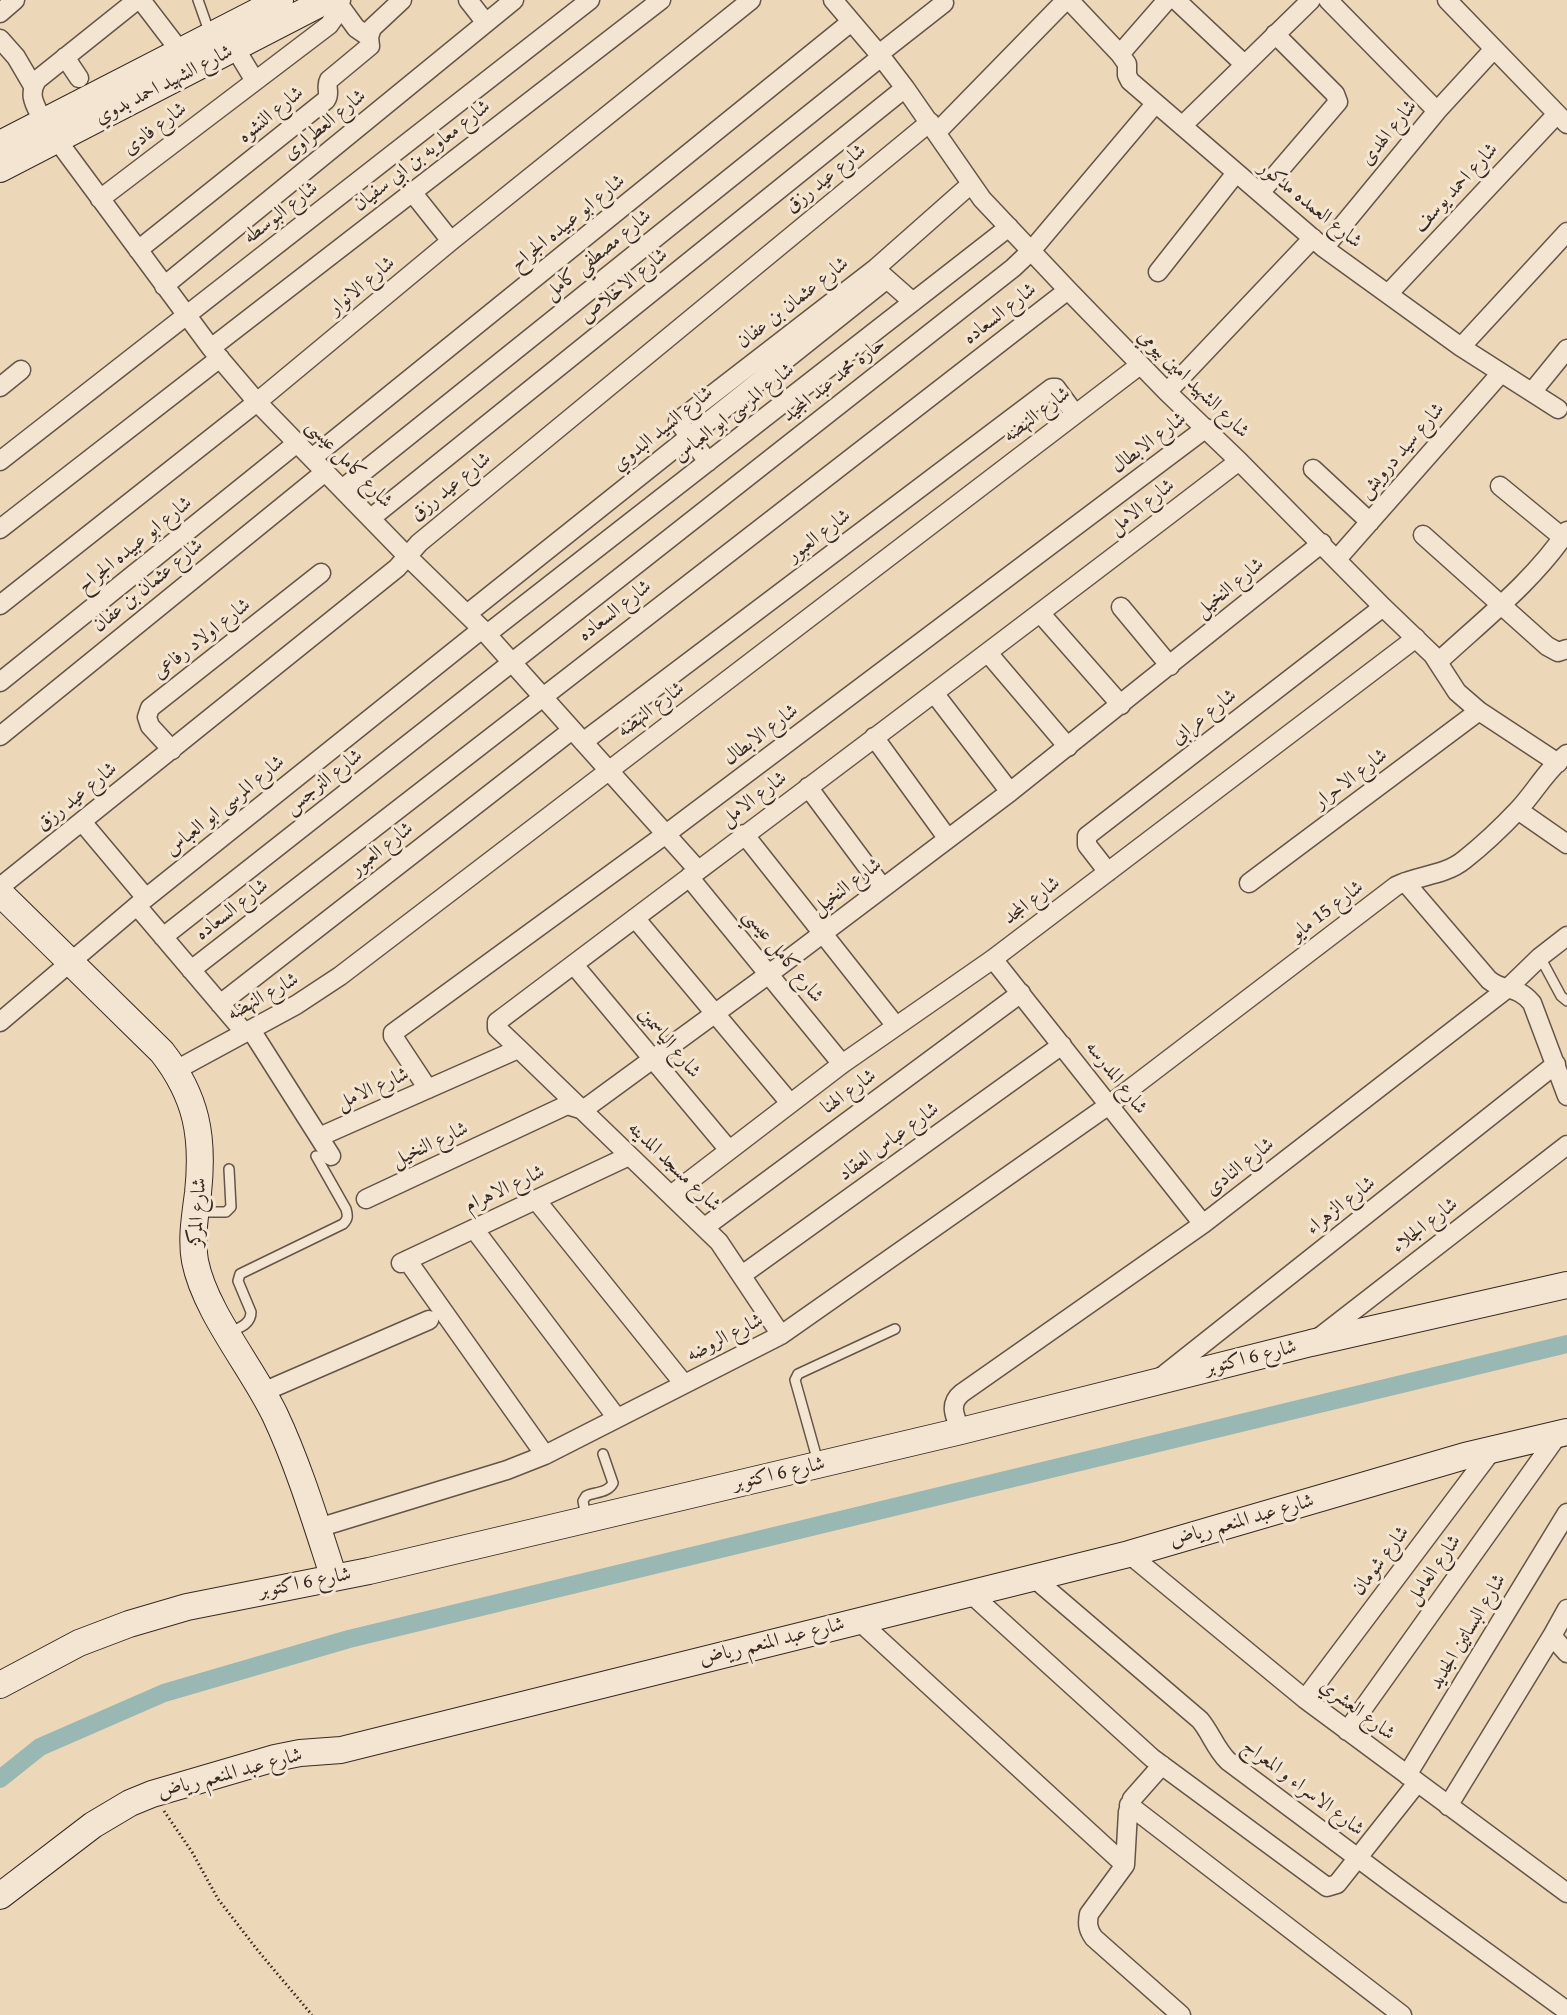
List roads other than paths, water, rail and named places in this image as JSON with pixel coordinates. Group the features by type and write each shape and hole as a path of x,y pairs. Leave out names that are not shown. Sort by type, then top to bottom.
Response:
{"main road":[{"name":"شارع الشهيد احمد بدوي","path":"2,156 50,130 180,51 272,2"},
{"name":"شارع الشهيد احمد بدوي","path":"50,130 336,2"},
{"name":"شارع المركز","path":"0,892 162,1052 176,1070 187,1091 196,1114 200,1138 201,1167 193,1239 195,1261 201,1282 210,1303 263,1392 284,1438 334,1578"},
{"name":"شارع 6 اكتوبر","path":"0,1685 79,1643 129,1624 187,1607 334,1578 587,1519 961,1431 1311,1343 1567,1285"},
{"name":"شارع عبد المنعم رياض","path":"0,1896 102,1819 152,1794 275,1758 300,1753 341,1750 1129,1554 1493,1449 1562,1433"}],"street":[{"path":"0,13 15,0"},
{"path":"33,86 44,73 139,0 180,51"},
{"name":"شارع النشوه","path":"138,250 326,100 329,95 329,80 370,46 369,37 372,28 402,0"},
{"path":"468,0 486,23"},
{"name":"شارع العطراوى","path":"164,286 514,0"},
{"name":"شارع البوسطه","path":"0,461 590,0"},
{"name":"شارع معاويه بن ابي سفيان","path":"0,529 412,192 661,0"},
{"name":"شارع الانوار","path":"0,605 257,402 451,241 751,0"},
{"name":"شارع الشهيد امين بيومي","path":"833,0 905,88 934,127 971,184 1031,251 1140,365 1416,638 1438,662 1457,692 1479,711 1562,758"},
{"name":"شارع العمده مدكور","path":"1067,0 1120,54 1127,64 1128,79 1318,243 1461,347 1558,409"},
{"name":"شارع عيد رزق","path":"0,887 397,568 419,543 934,127 1067,0"},
{"path":"1120,54 1167,0"},
{"path":"1176,0 1244,64"},
{"path":"1182,126 1311,0"},
{"path":"1328,0 1437,111"},
{"path":"1447,0 1562,119"},
{"path":"336,2 356,28 369,37"},
{"name":"شارع فادى","path":"100,199 329,25 336,2"},
{"name":"شارع مصطفي كامل","path":"342,489 944,3"},
{"name":"شارع ابو عبيده الجراح","path":"318,465 851,22"},
{"path":"1260,193 1338,102 1335,94 1275,34"},
{"name":"شارع كامل عيسى","path":"0,39 16,57 33,86 32,99 50,130 215,353 257,402 318,465 485,631 666,834 693,873"},
{"path":"235,48 255,81"},
{"name":"شارع الهدى","path":"1167,392 1318,243 1493,50"},
{"path":"65,57 79,78"},
{"name":"شارع الاخلاص","path":"371,518 905,88"},
{"name":"حارة محمد عبد المجيد","path":"512,663 1013,268 1031,251 1155,104"},
{"name":"شارع احمد يوسف","path":"1388,294 1562,119"},
{"path":"1158,272 1236,173"},
{"name":"شارع عثمان بن عفان","path":"689,437 678,421 881,274 971,184"},
{"path":"412,192 451,241"},
{"name":"شارع المرسى ابو العباس","path":"0,1022 142,902 485,631 708,462 1009,227"},
{"path":"1461,347 1567,232"},
{"path":"881,274 913,302"},
{"name":"شارع السعاده","path":"191,970 1068,290"},
{"path":"1532,392 1564,359"},
{"name":"شارع النهضه","path":"176,1070 296,1005 340,976 1140,365"},
{"path":"0,387 21,370"},
{"name":"شارع سيد درويش","path":"1337,559 1501,373"},
{"name":"شارع العبور","path":"220,1004 578,736 1052,388 1056,388 1075,414"},
{"name":"شارع الابطال","path":"428,1089 393,1033 666,834 1206,428"},
{"path":"689,437 708,462"},
{"name":"شارع السيد البدوي","path":"466,614 689,437"},
{"name":"شارع ابو عبيده الجراح","path":"0,682 297,443"},
{"name":"شارع الامل","path":"319,1137 516,1050 517,1047 498,1029 497,1023 744,834 1041,614 1239,461"},
{"name":"شارع عثمان بن عفان","path":"0,735 318,465"},
{"path":"1313,469 1370,522"},
{"path":"1438,662 1500,604 1566,535 1500,486"},
{"path":"1423,535 1547,646 1558,652 1567,649"},
{"name":"شارع النخيل","path":"366,1199 567,1106 583,1110 823,934 1010,792 1322,543"},
{"name":"شارع اولاد رفاعى","path":"172,750 150,726 147,717 150,708 321,573"},
{"path":"1121,607 1170,666"},
{"name":"شارع عرابى","path":"1108,872 1087,845 1087,836 1383,607"},
{"path":"1041,614 1121,705"},
{"name":"شارع المجد","path":"671,1195 842,1064 993,959 1416,638"},
{"path":"988,653 1068,747"},
{"name":"شارع النرجس","path":"163,937 512,663"},
{"path":"934,693 1010,792"},
{"name":"شارع الاحرار","path":"1249,883 1479,711"},
{"path":"874,737 948,838"},
{"name":"شارع 15 مايو","path":"1109,1105 1396,886 1434,875 1463,861 1518,810 1562,758"},
{"path":"808,787 883,888"},
{"path":"1518,810 1567,844"},
{"path":"82,823 142,902 163,937 220,1004 248,1032 319,1137 323,1156"},
{"path":"744,834 896,1026"},
{"name":"شارع كامل عيسي","path":"693,873 769,974 842,1064"},
{"path":"1405,882 1489,980 1495,985 1517,990 1526,995 1532,1003 1567,1096"},
{"path":"635,918 790,1103"},
{"name":"شارع النادى","path":"961,1431 953,1407 954,1401 962,1393 1203,1224 1508,988 1540,957 1567,936"},
{"name":"شارع المدرسه","path":"993,959 1203,1224"},
{"name":"شارع الياسمين","path":"574,964 729,1150"},
{"name":"شارع الهنا","path":"705,1227 1021,993"},
{"name":"شارع عباس العقاد","path":"742,1275 1062,1046"},
{"name":"شارع مسجد المدينه","path":"517,1047 719,1242 781,1335"},
{"name":"شارع الزهراء","path":"1154,1383 1556,1064"},
{"name":"شارع الروضه","path":"318,1528 507,1470 545,1455 781,1335 1109,1105"},
{"name":"شارع الجلاء","path":"1311,1343 1567,1145"},
{"name":"شارع الاهرام","path":"545,1455 404,1262 629,1156"},
{"path":"536,1200 684,1384"},
{"path":"474,1229 616,1418"},
{"path":"263,1392 429,1320"},
{"name":"شارع العامل","path":"1347,1731 1562,1433"},
{"name":"شارع شومان","path":"1305,1699 1493,1449"},
{"name":"شارع البساتين الجديد","path":"969,1592 1162,1765 1324,1886 1330,1888 1357,1858 1412,1779 1567,1513"},
{"name":"شارع العشري","path":"1129,1554 1305,1699 1567,1893"},
{"name":"شارع الاسراء و المعراج","path":"1034,1578 1200,1720 1208,1730 1213,1743 1228,1761 1567,2011"},
{"path":"1448,1806 1567,1609"},
{"path":"858,1620 1125,1865"},
{"path":"1552,1636 1567,1653"},
{"path":"1162,1765 1131,1799 1125,1865 1089,1914 1088,1927 1094,1938 1181,2015"},
{"path":"1129,1805 1402,2015"}],"lane":[{"path":"198,0 211,35"},
{"path":"1540,957 1561,996 1567,1001"},
{"path":"228,1333 248,1323 251,1317 238,1281 240,1274 347,1220 346,1209 323,1156"},
{"path":"196,1212 226,1212 231,1207 229,1169"},
{"path":"818,1465 795,1380 798,1374 895,1329"},
{"path":"587,1519 583,1501 586,1496 606,1490 613,1483 603,1454"}],"waterway":[{"path":"0,1779 40,1747 164,1693 349,1639 1567,1344"}]}
